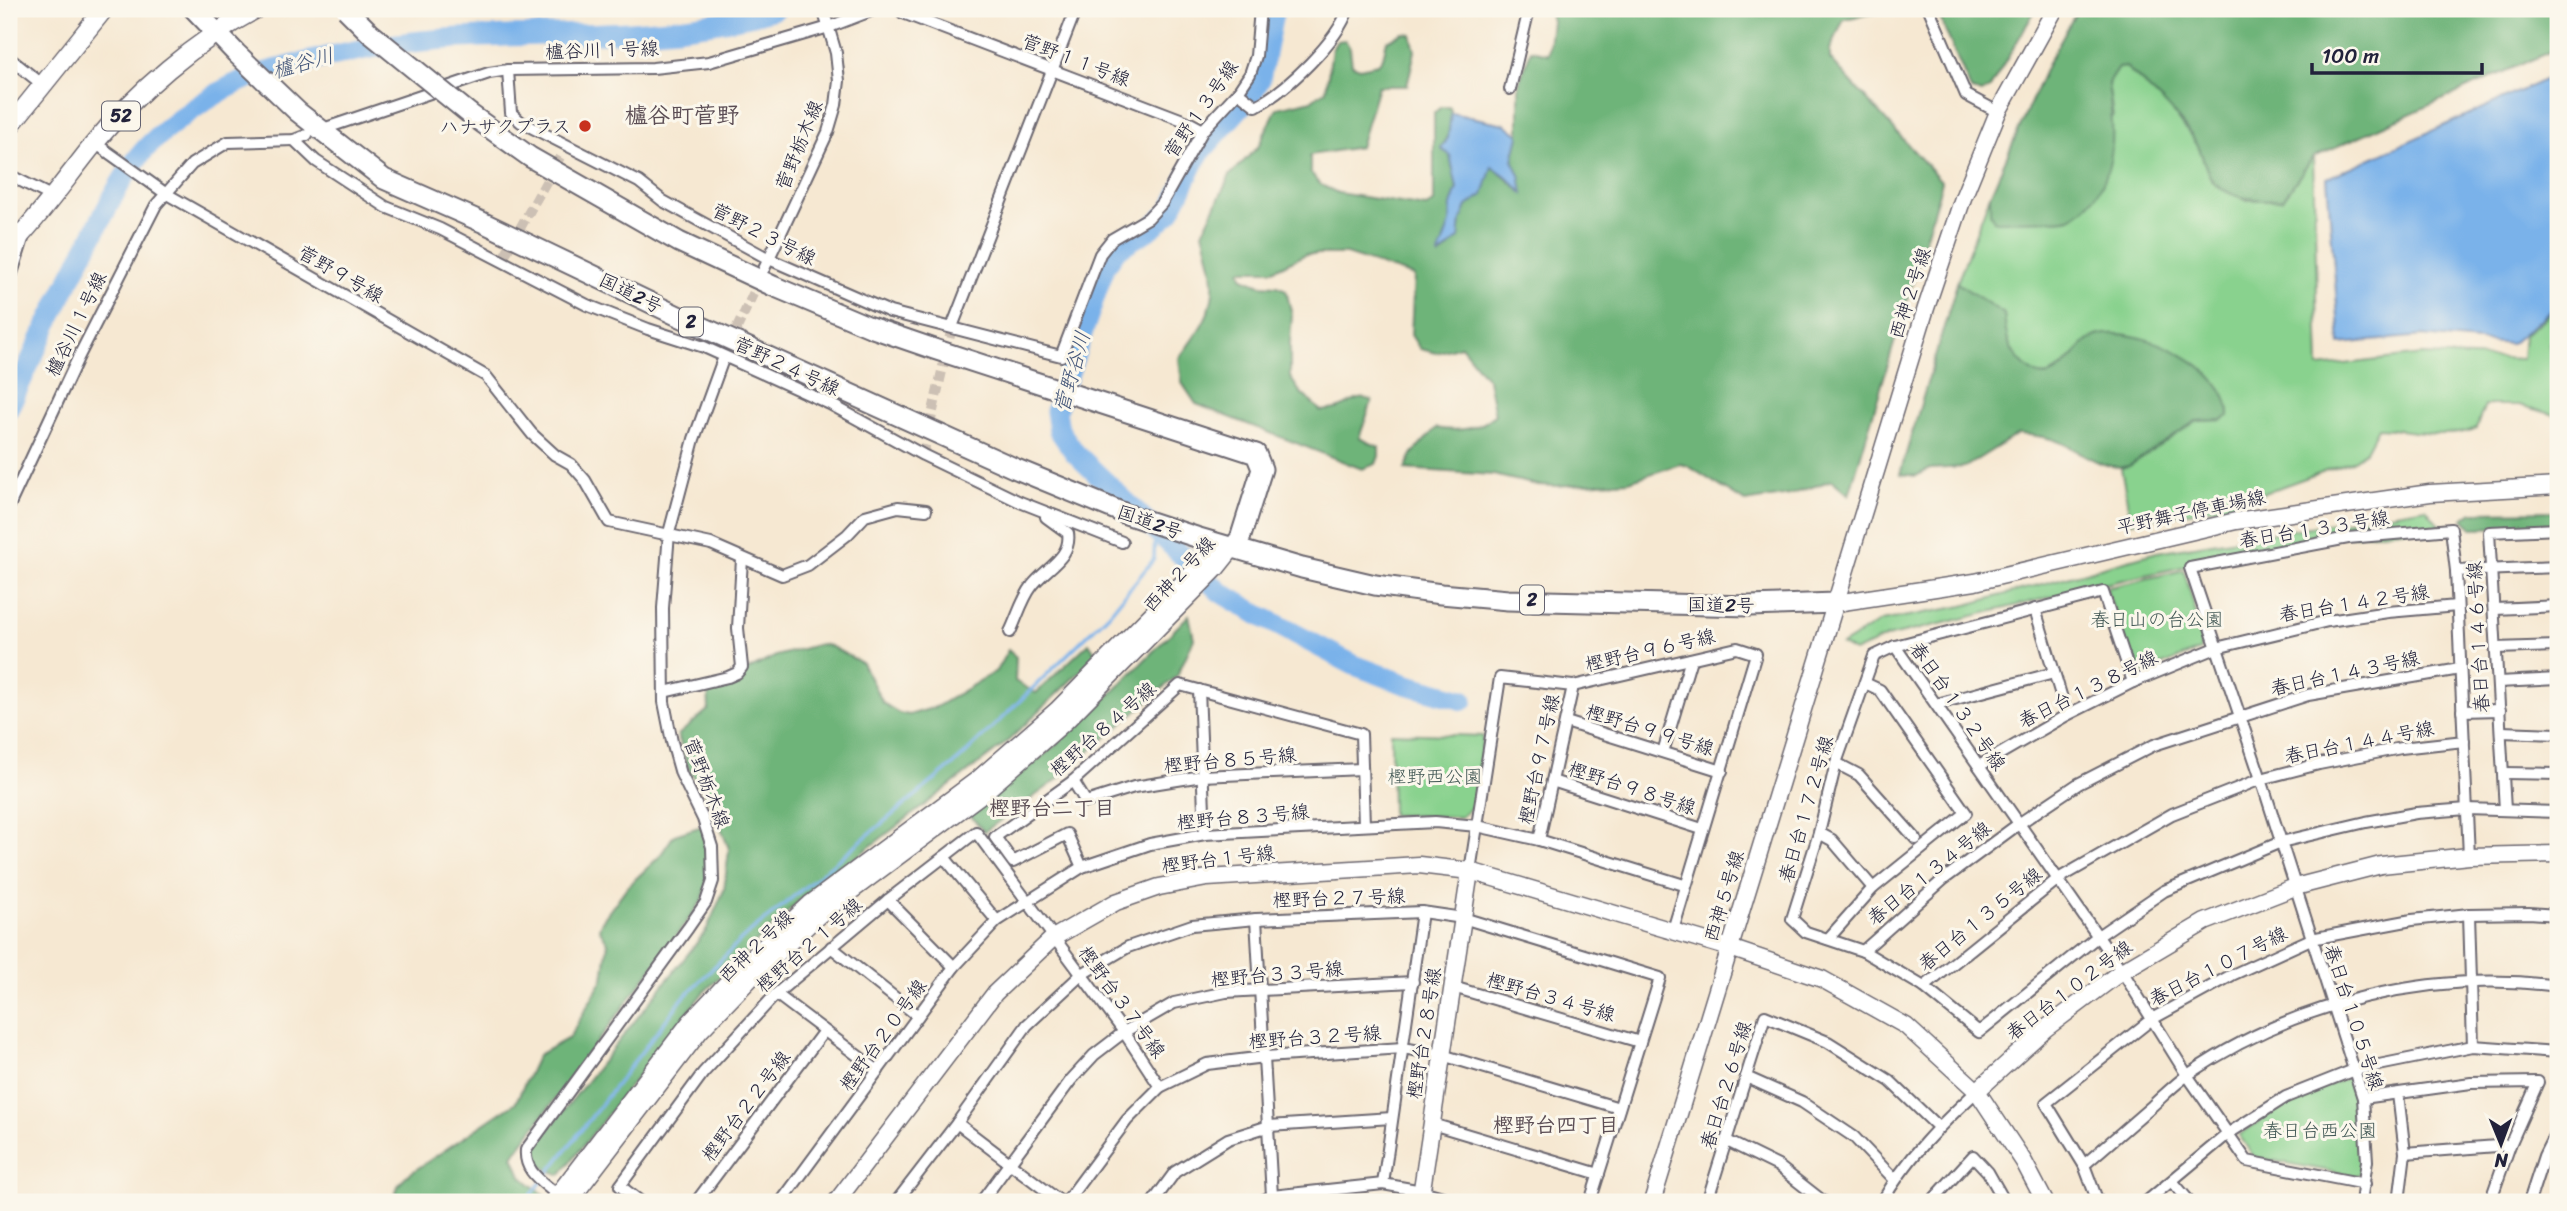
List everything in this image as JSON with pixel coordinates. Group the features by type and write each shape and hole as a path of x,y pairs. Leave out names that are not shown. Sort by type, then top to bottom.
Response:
{"highway":[{"name":"国道2号","path":"194,9 298,112 384,179 482,222 676,315 1100,504 1196,537 1302,568 1376,585 1441,594 1508,600 1749,606 1836,603"},
{"path":"346,9 370,33 470,114 530,157 679,242 870,327 1256,454 1262,469 1240,539 1234,547"}],"main road":[{"path":"9,127 104,9"},
{"name":"52","path":"9,248 169,66 256,9"}],"street":[{"name":"菅野栃木線","path":"767,264 828,132 836,105 839,81 836,53 823,9"},
{"name":"櫨谷川１号線","path":"329,127 489,73 508,70 653,68 709,62 829,27 876,9"},
{"name":"菅野１１号線","path":"899,9 903,13 1203,130"},
{"path":"952,327 1076,9"},
{"name":"菅野１３号線","path":"1061,356 1100,254 1112,239 1148,218 1162,203 1203,130 1238,92 1250,74 1255,56 1259,9"},
{"path":"1238,92 1256,106 1273,97 1339,31 1348,9"},
{"path":"1510,89 1528,9"},
{"path":"1929,9 1966,95 1998,113"},
{"name":"西神２号線","path":"1836,603 1926,308 1963,198 1998,113 2056,9"},
{"path":"9,58 43,85"},
{"name":"菅野２３号線","path":"508,70 511,113 521,122 639,183 663,201 767,264 890,312 1061,356"},
{"name":"櫨谷川１号線","path":"9,506 78,358 156,205 192,164 228,142 294,140 307,135"},
{"name":"菅野２４号線","path":"294,140 316,161 386,207 503,258 587,305 704,347 830,404 923,455 1035,509 1122,542"},
{"path":"560,157 566,145"},
{"name":"菅野９号線","path":"99,147 166,193 486,376 532,434 555,455 571,464 585,480 609,522 711,544 782,575 808,565 847,535 865,516 898,507 926,510"},
{"path":"9,175 53,197"},
{"path":"9,283 25,231"},
{"name":"菅野栃木線","path":"559,1198 528,1170 526,1150 688,928 706,902 713,881 710,836 681,774 669,729 664,692 663,608 668,533 694,439 722,362"},
{"name":"平野舞子停車場線","path":"1836,603 1975,582 2262,517 2430,493 2558,486"},
{"path":"1010,632 1031,586 1065,552 1069,542 1068,533 1035,509"},
{"name":"春日台１３３号線","path":"2295,887 2190,568 2347,538 2451,529 2469,856"},
{"name":"春日台１４６号線","path":"2505,810 2489,532 2558,529"},
{"name":"西神２号線","path":"559,1198 690,1022 743,967 810,904 977,780 1057,710 1211,565 1234,547"},
{"path":"664,692 728,677 742,667 738,628 742,559"},
{"path":"2455,571 2558,567"},
{"name":"春日台１３２号線","path":"2133,682 2103,592 1895,646 2122,971 2187,1075 2247,1161 2365,1184"},
{"name":"西神５号線","path":"1652,1202 1836,603"},
{"name":"春日台１４２号線","path":"2216,648 2328,621 2457,606"},
{"path":"2495,609 2558,606"},
{"path":"2035,609 2067,715"},
{"name":"春日台１７２号線","path":"1863,951 1806,932 1792,919 1819,833 1836,763 1874,656 1895,646"},
{"path":"2497,648 2558,646"},
{"name":"樫野台９６号線","path":"1470,871 1500,678 1573,686 1737,648 1756,654 1673,930"},
{"name":"春日台１３８号線","path":"1979,766 2067,715 2133,682 2216,648"},
{"path":"1663,752 1691,659"},
{"name":"春日台１４３号線","path":"2020,823 2077,784 2143,750 2238,716 2308,695 2460,669"},
{"path":"1937,704 2054,673"},
{"path":"2498,682 2558,680"},
{"path":"1828,939 1873,888 1966,813 1880,690 1865,683"},
{"name":"樫野台８４号線","path":"1082,867 1067,834 1013,862 995,837 1073,781 1180,685 1361,734 1364,825"},
{"name":"樫野台９７号線","path":"1539,840 1573,686"},
{"path":"1199,690 1206,834"},
{"path":"2462,711 2500,710"},
{"name":"樫野台９９号線","path":"1566,722 1722,771"},
{"path":"2501,732 2558,734"},
{"name":"春日台１４４号線","path":"2058,878 2172,814 2261,779 2319,764 2401,748 2464,741"},
{"path":"1836,763 1859,775 1916,839"},
{"name":"樫野台８５号線","path":"1073,781 1086,802 1134,787 1202,776 1362,769"},
{"path":"2504,773 2558,774"},
{"name":"樫野台９８号線","path":"1552,781 1702,829"},
{"path":"2098,936 2164,891 2281,842 2378,819 2416,813 2467,809 2558,812"},
{"name":"樫野台８３号線","path":"1027,902 1082,867 1150,844 1206,834 1435,822 1476,826"},
{"name":"春日台１３４号線","path":"2020,823 1944,879 1863,951 1924,987 1979,1032 2098,936"},
{"path":"1476,826 1539,840 1685,886"},
{"name":"樫野台２１号線","path":"641,1202 620,1186 703,1073 776,994 888,900 976,832 1053,938"},
{"path":"1819,833 1832,840 1873,888"},
{"name":"春日台１０２号線","path":"1977,1091 2045,1030 2122,971 2206,922 2295,887 2381,865 2469,856 2558,854"},
{"path":"944,857 998,921"},
{"name":"樫野台１号線","path":"836,1202 995,993 1053,938 1116,902 1158,887 1207,878 1419,865 1470,871 1673,930 1822,979 1906,1026 1977,1091 2024,1162 2045,1202"},
{"name":"樫野台２８号線","path":"1421,1197 1470,871"},
{"name":"春日台１３５号線","path":"1924,987 2058,878"},
{"name":"春日台１０５号線","path":"2295,887 2363,1098 2367,1161 2361,1202"},
{"path":"888,900 954,967"},
{"name":"樫野台２０号線","path":"781,1202 954,967 998,921 1027,902"},
{"path":"1383,1185 1422,912"},
{"name":"樫野台２７号線","path":"896,1202 1027,1025 1082,974 1128,947 1192,925 1256,919 1422,912 1463,918 1660,978 1590,1202"},
{"path":"2469,914 2473,1046"},
{"name":"春日台１０７号線","path":"2084,1165 2046,1103 2152,1019 2232,975 2311,939 2413,920 2469,914 2558,915"},
{"path":"1256,919 1272,1196"},
{"name":"樫野台３７号線","path":"1053,938 1124,1032 1160,1087"},
{"path":"831,947 918,1016"},
{"path":"2098,1202 2084,1165 2187,1075 2254,1035 2332,1005 2402,990 2472,981 2558,986"},
{"name":"樫野台３３号線","path":"981,1202 1071,1080 1094,1055 1124,1032 1174,1003 1226,992 1413,982"},
{"name":"樫野台３４号線","path":"1452,987 1640,1042"},
{"path":"776,994 878,1071"},
{"name":"春日台２６号線","path":"1707,1202 1765,1016 1828,1042 1890,1081 1938,1127"},
{"name":"樫野台２２号線","path":"696,1202 824,1031"},
{"path":"2146,1202 2229,1133 2286,1097 2354,1070 2473,1046 2558,1052"},
{"name":"樫野台３２号線","path":"1063,1202 1127,1120 1160,1087 1208,1064 1265,1057 1403,1048 1442,1055 1619,1108"},
{"path":"1746,1077 1802,1102 1854,1137 1895,1180"},
{"path":"2363,1098 2471,1083 2538,1082 2510,1145 2490,1202"},
{"path":"1882,1202 1895,1180 1938,1127 1977,1091"},
{"path":"2398,1094 2405,1153 2399,1202"},
{"path":"1153,1202 1175,1172 1228,1139 1269,1126 1392,1118"},
{"path":"957,1123 1063,1202"},
{"path":"1432,1124 1599,1174"},
{"path":"2529,1202 2544,1156 2558,1128"},
{"path":"1727,1141 1778,1166 1824,1202"},
{"path":"2405,1153 2510,1145"},
{"path":"1931,1202 1973,1156 1988,1172 2005,1202"},
{"path":"2172,1181 2190,1202"},
{"path":"1260,1202 1272,1196 1383,1185 1421,1197 1460,1202"}],"green space":[{"path":"1549,9 1883,9 1880,12 1844,19 1830,50 1830,59 1942,182 1849,495 1832,480 1790,495 1745,502 1688,466 1680,464 1629,481 1555,486 1537,485 1493,475 1405,469 1413,453 1436,428 1451,430 1476,427 1495,414 1488,380 1461,346 1436,353 1420,349 1411,335 1414,276 1346,254 1306,254 1273,270 1240,270 1243,278 1260,285 1277,286 1286,290 1292,315 1290,377 1300,392 1321,411 1337,409 1358,399 1372,401 1359,438 1379,447 1376,464 1362,469 1196,404 1182,383 1179,358 1202,325 1212,299 1212,271 1203,232 1230,175 1258,147 1277,108 1312,100 1326,90 1332,49 1337,41 1345,40 1350,48 1352,65 1360,68 1378,64 1383,57 1387,41 1403,33 1411,34 1415,51 1407,86 1378,86 1360,147 1310,155 1310,172 1321,185 1338,193 1426,207 1434,203 1434,113 1441,107 1450,107 1450,129 1441,149 1450,155 1457,188 1439,257 1459,238 1461,220 1467,206 1482,195 1492,166 1522,192 1520,175 1513,160 1519,135 1519,83 1531,50 1548,54 1552,21"},
{"path":"1936,9 2036,9 1990,88 1981,93 1971,90"},
{"path":"2078,9 2558,9 2558,48 2313,157 2283,199 2274,200 2239,196 2215,184 2197,144 2182,123 2126,67 2118,68 2108,83 2112,116 2109,167 2095,196 2070,218 1994,221 1990,213 1990,195 2049,61"},
{"path":"2126,67 2172,110 2198,146 2216,185 2247,200 2283,199 2313,157 2319,367 2422,355 2522,359 2524,335 2558,307 2558,335 2549,343 2552,359 2558,362 2558,416 2519,405 2485,405 2476,428 2465,432 2441,434 2378,428 2366,451 2352,461 2231,505 2131,522 2121,468 2129,466 2196,421 2222,420 2142,338 2104,334 2087,342 2051,374 2031,372 2017,361 2012,353 2004,314 1957,283 1990,195 1990,213 2113,117 2108,83 2117,68"},
{"path":"1957,283 2004,314 2007,337 2012,349 2026,367 2038,374 2048,376 2057,372 2090,339 2100,335 2138,337 2181,354 2200,367 2216,382 2226,398 2229,416 2222,420 2196,421 2129,466 2109,466 2061,442 2018,434 1965,467 1930,469 1916,476 1900,474"},
{"path":"2426,508 2440,526 2305,540 2100,585 1887,637 1854,652 1842,645 1881,621 1963,606 2157,552"},
{"path":"2558,511 2558,526 2472,528 2463,519 2473,512"},
{"name":"春日山の台公園","path":"2184,570 2202,635 2200,650 2140,674 2134,671 2106,588"},
{"path":"1189,615 1194,639 1177,676 1053,783 984,832 970,815 1054,747"},
{"path":"1089,643 1097,655 1006,743 800,900 703,993 560,1175 540,1166 533,1153 539,1142 706,931 724,890 729,849 711,803 688,768 678,735 709,709 708,690 776,656 820,644 830,646 862,663 883,703 899,713 909,715 936,707 996,671 1008,650 1016,657 1015,681 1036,693"},
{"name":"樫野西公園","path":"1391,733 1483,736 1474,805 1461,817 1392,815"},
{"path":"702,826 708,864 702,901 513,1156 521,1176 545,1196 544,1202 393,1202 398,1186 405,1177 516,1102 538,1055 569,1038 603,979 608,943 599,929 602,921 627,887 659,857 674,835"},
{"name":"春日台西公園","path":"2349,1077 2355,1082 2362,1127 2362,1171 2356,1176 2254,1157 2239,1135 2288,1102"},
{"path":"1407,1192 1414,1196 1413,1202 1301,1202 1300,1199"}],"water":[{"path":"2558,74 2558,304 2511,344 2422,336 2340,344 2327,178"},
{"path":"1451,113 1505,124 1519,135 1513,160 1520,175 1523,193 1492,166 1483,195 1467,206 1461,220 1459,238 1438,257 1450,223 1451,206 1457,188 1450,155 1441,149 1448,138"}],"waterway":[{"name":"櫨谷川","path":"9,408 70,279 123,179 147,147 170,126 229,87 274,70 401,44 460,38 659,30 737,19 775,9"},
{"name":"菅野谷川","path":"1274,9 1260,79 1252,94 1198,155 1170,212 1150,229 1117,249 1105,266 1056,411 1059,430 1075,453 1220,592 1354,665 1405,684 1463,700"},
{"path":"526,1202 683,998 742,939 960,759 1109,614 1154,559 1155,532"}],"tunnel":[{"path":"505,255 560,157"},
{"path":"730,343 762,275"},
{"path":"923,455 952,327"}],"place":[{"name":"ハナサクプラス","path":"585,126"}],"district":[{"name":"櫨谷町菅野","path":"682,115"},
{"name":"樫野台二丁目","path":"1052,808"},
{"name":"樫野台四丁目","path":"1556,1125"}]}
